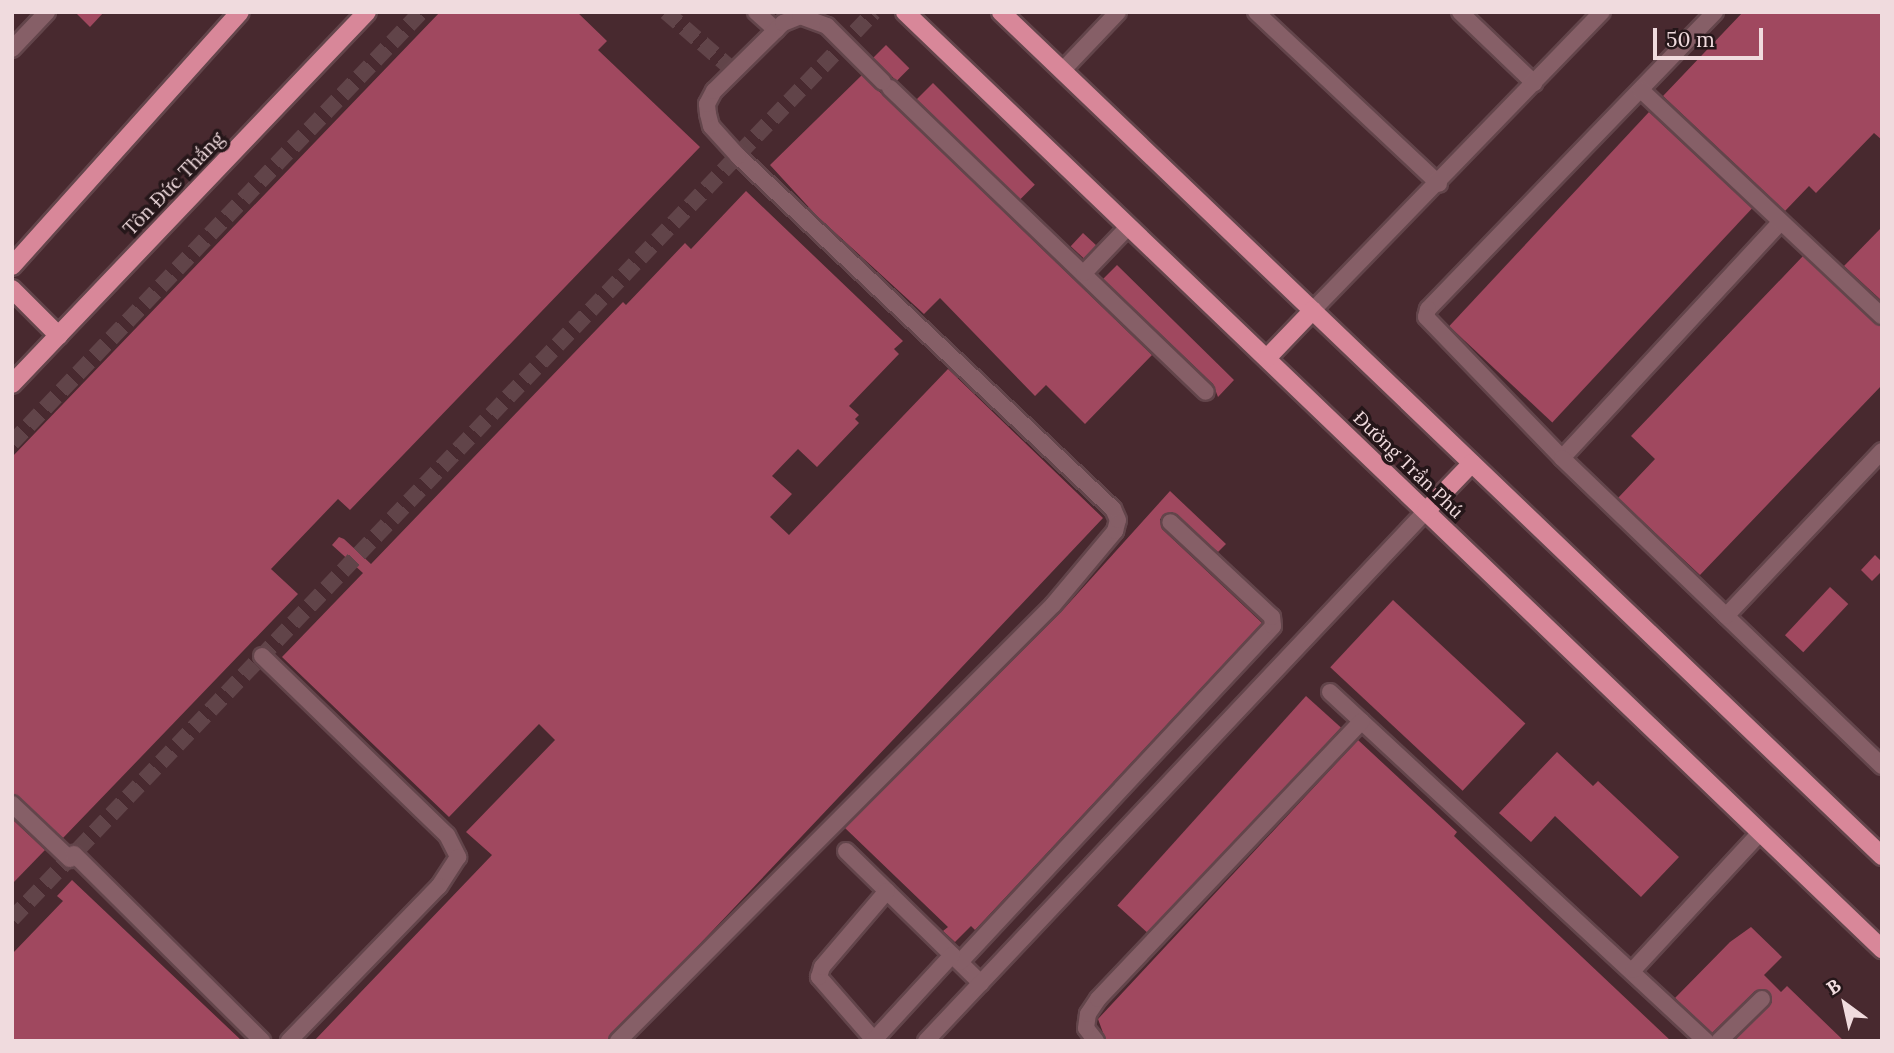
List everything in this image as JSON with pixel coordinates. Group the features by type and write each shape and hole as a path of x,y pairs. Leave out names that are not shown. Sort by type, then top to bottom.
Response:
{"main road":[{"path":"12,266 240,12"},
{"name":"Tôn Đức Thắng","path":"12,384 367,12"},
{"name":"Đường Trần Phú","path":"905,12 1882,948"},
{"path":"1001,12 1882,856"},
{"path":"12,289 59,336"},
{"path":"1267,358 1313,310"},
{"path":"1426,511 1472,463"}],"street":[{"path":"16,38 47,12"},
{"path":"756,12 776,30"},
{"path":"1062,71 1118,12"},
{"path":"1256,12 1439,184"},
{"path":"1460,12 1534,83"},
{"path":"1313,310 1439,184 1602,12"},
{"path":"1715,12 1428,309 1426,317 1562,458 1882,766"},
{"path":"618,1041 1053,605 1115,531 1118,520 1113,509 711,126 707,104 714,91 776,30 800,16 810,16 846,42 886,85 1206,392"},
{"path":"1641,90 1779,224 1882,316"},
{"path":"1562,458 1779,224"},
{"path":"1084,273 1129,226"},
{"path":"1726,616 1882,451"},
{"path":"926,1041 1426,511"},
{"path":"887,891 819,977 873,1040 956,958 1273,626 1272,617 1170,522"},
{"path":"262,656 447,835 458,857 439,886 289,1041"},
{"path":"1330,692 1633,970 1706,1041"},
{"path":"1096,1041 1086,1028 1088,1014 1098,999 1362,721"},
{"path":"12,804 72,857 262,1041"},
{"path":"1633,970 1761,832"},
{"path":"846,851 981,983"},
{"path":"1720,1041 1762,999"}],"building":[{"path":"75,12 104,12 90,27"},
{"path":"440,12 577,12 607,41 598,50 700,147 350,510 338,499 271,569 298,594 63,838 12,794 12,457"},
{"path":"1743,12 1882,12 1882,140 1874,133 1816,193 1809,186 1785,211 1663,96"},
{"path":"886,45 909,68 897,81 873,58"},
{"path":"862,75 1152,355 1085,424 1046,385 1035,396 940,298 924,314 816,215 770,165"},
{"path":"933,83 1035,185 1019,201 917,99"},
{"path":"1649,112 1752,208 1552,422 1449,326"},
{"path":"746,191 903,341 894,349 899,354 849,406 859,415 855,419 859,423 817,467 798,449 772,476 792,494 770,517 789,535 948,369 1103,518 608,1041 314,1041 492,855 466,832 555,740 539,724 449,817 282,657 363,573 332,545 339,537 344,539 371,564 623,302 626,305 685,243 691,249"},
{"path":"1882,227 1882,301 1844,266"},
{"path":"1083,233 1096,245 1084,258 1071,246"},
{"path":"1803,256 1882,326 1882,385 1700,575 1618,498 1655,459 1631,436"},
{"path":"1117,265 1234,380 1218,397 1213,384 1103,279"},
{"path":"1170,491 1226,544 1218,552 1172,512 1160,519 1162,529 1262,623 975,930 971,926 955,942 943,931 948,927 845,828 1061,612"},
{"path":"1875,555 1882,562 1882,571 1872,581 1861,570"},
{"path":"1830,587 1848,604 1803,652 1785,635"},
{"path":"1393,600 1525,723 1463,791 1330,667"},
{"path":"1306,696 1341,727 1152,937 1117,906"},
{"path":"1358,740 1457,832 1454,836 1671,1041 1106,1041 1098,1019"},
{"path":"1557,752 1593,786 1598,781 1679,857 1641,897 1555,816 1531,842 1499,813"},
{"path":"12,819 45,850 12,884"},
{"path":"72,880 242,1041 12,1041 12,954 63,901 57,896"},
{"path":"1751,927 1782,957 1764,975 1781,992 1787,986 1844,1041 1734,1041 1772,1002 1764,989 1755,991 1712,1033 1675,998 1730,942"}],"tunnel":[{"path":"12,443 421,12"},
{"path":"666,12 734,71"},
{"path":"12,919 874,12"}]}
